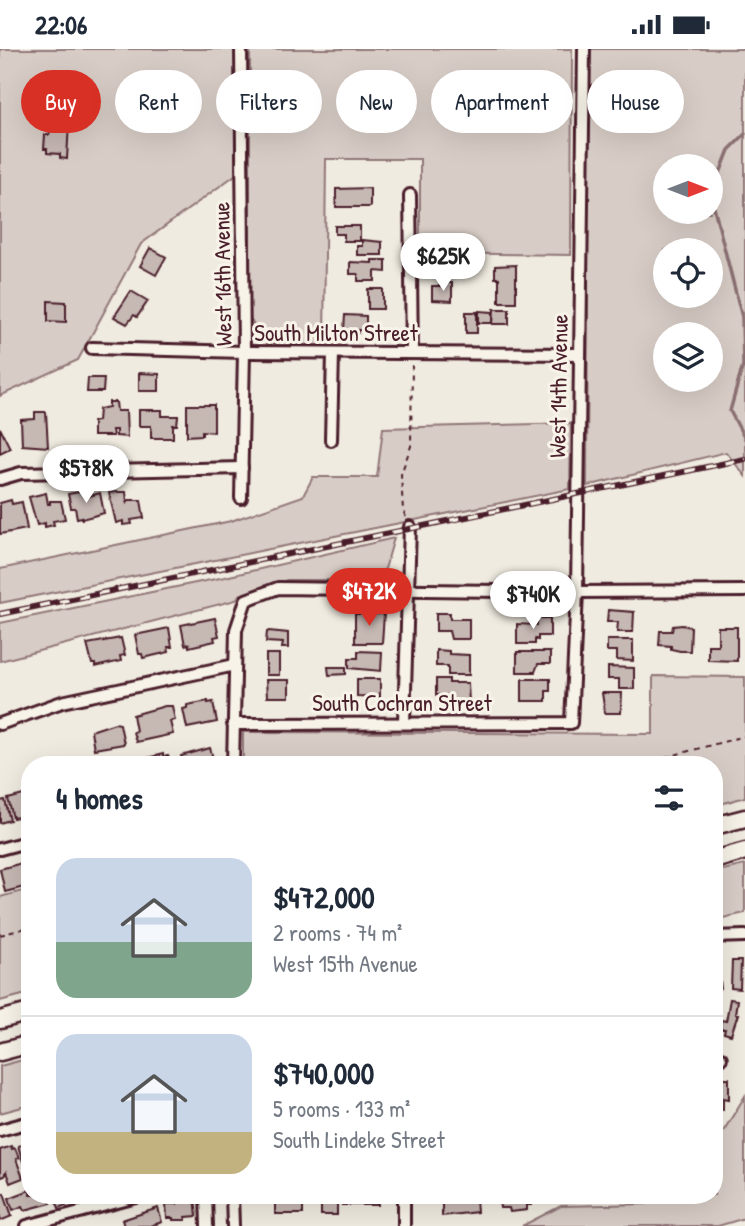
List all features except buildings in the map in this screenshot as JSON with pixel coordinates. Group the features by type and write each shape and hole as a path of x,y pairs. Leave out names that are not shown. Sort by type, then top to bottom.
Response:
{"highway":[{"path":"723,824 745,818"},
{"path":"723,857 745,851"},
{"path":"0,1020 21,1014"},
{"path":"0,1052 21,1046"}],"street":[{"name":"West 16th Avenue","path":"241,49 244,352 241,498"},
{"name":"West 14th Avenue","path":"571,723 577,592 584,49"},
{"path":"410,195 412,353"},
{"name":"South Milton Street","path":"92,348 244,352 579,354"},
{"path":"331,440 332,353"},
{"path":"0,479 21,473 242,468"},
{"path":"404,722 410,527"},
{"path":"233,756 236,630 246,600 278,588 745,591"},
{"path":"0,724 62,702 235,665"},
{"name":"South Cochran Street","path":"233,724 571,723"},
{"path":"0,849 21,844"},
{"path":"723,937 745,936"},
{"path":"0,1130 21,1124"},
{"path":"27,1226 110,1204"},
{"path":"206,1204 208,1226"},
{"path":"232,1204 233,1226"},
{"path":"404,1204 404,1226"}],"path":[{"path":"410,527 403,511 401,474 411,446 412,353"},
{"path":"671,756 745,736"},
{"path":"0,935 21,929"}],"shaded area":[{"path":"0,49 235,49 235,70 216,70 216,133 235,133 235,175 141,244 78,360 0,396"},
{"path":"250,49 572,49 572,70 431,70 431,133 572,133 571,255 420,253 420,159 326,159 324,345 279,345 262,337 250,319 250,133 322,133 322,70 250,70"},
{"path":"589,49 745,49 745,476 726,452 587,486 589,133 684,133 684,70 589,70"},
{"path":"571,423 570,489 0,603 0,569 231,521 303,496 313,477 377,477 383,428"},
{"path":"394,538 385,569 372,580 287,580 239,595 236,600 0,661 0,623 225,577"},
{"path":"653,676 745,677 745,797 723,803 723,756 243,756 243,732 653,734"},
{"path":"745,865 745,913 723,918 723,870"},
{"path":"21,891 21,995 0,1001 0,897"},
{"path":"21,1060 21,1107 0,1113 0,1066"},
{"path":"745,1096 745,1218 718,1226 522,1226 561,1206 723,1204 724,1130"}],"waterway":[{"path":"745,134 729,150 711,196 742,317 743,365 730,411 745,439"}],"railway":[{"path":"0,614 745,459"}]}
